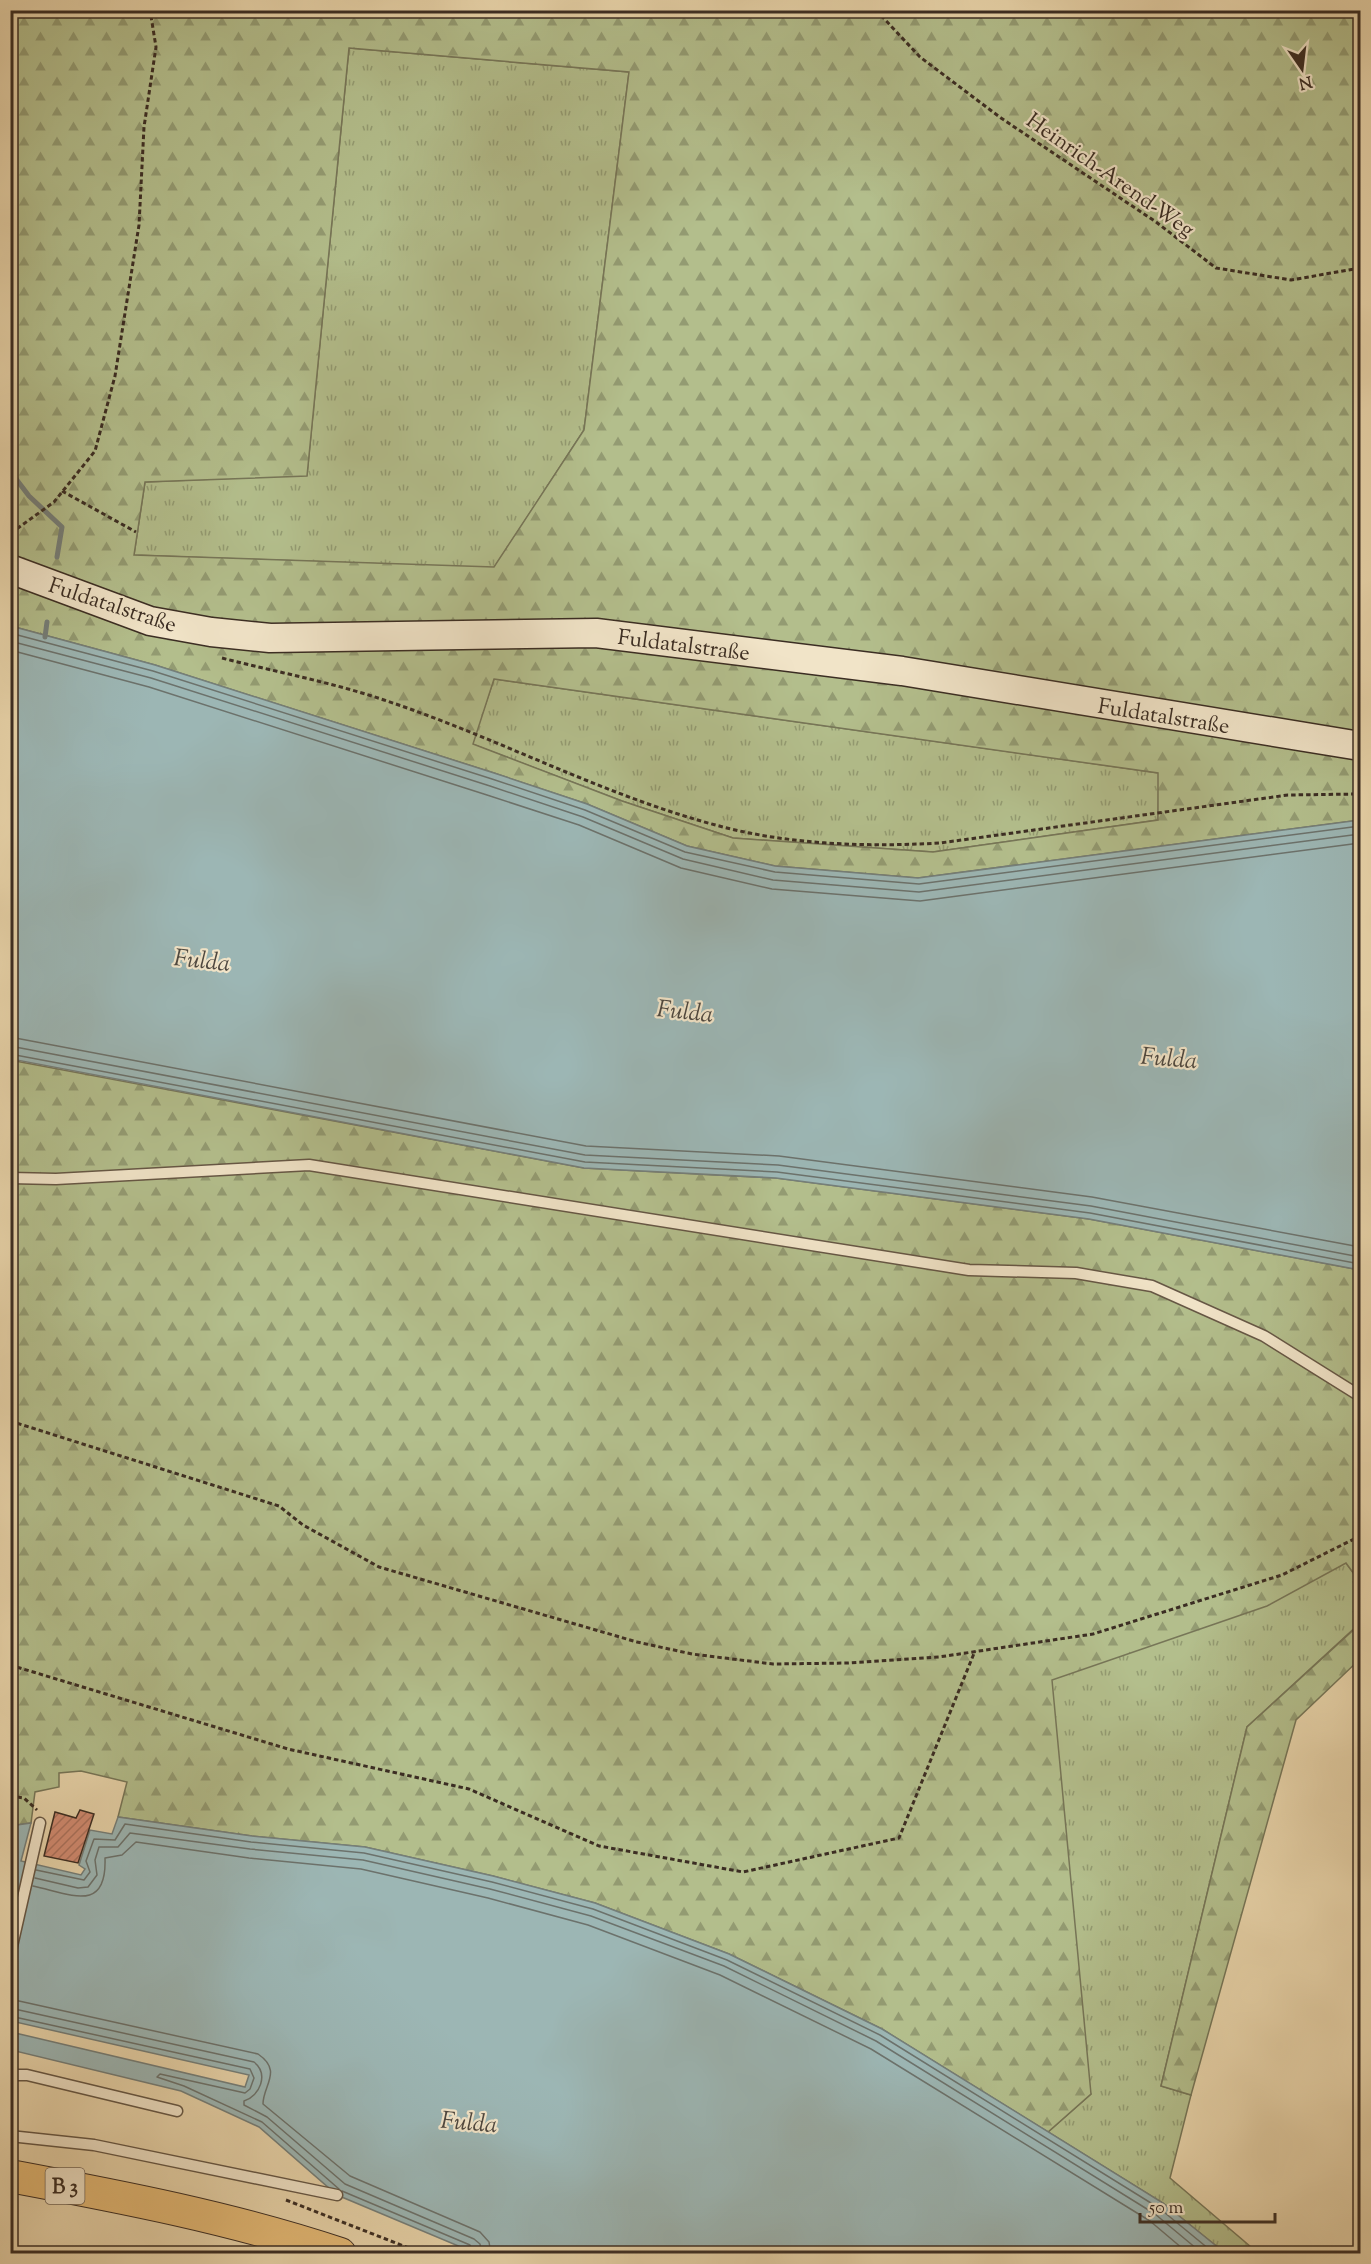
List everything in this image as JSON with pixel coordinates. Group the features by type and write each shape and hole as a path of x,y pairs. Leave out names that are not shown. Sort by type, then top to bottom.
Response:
{"main road":[{"name":"Fuldatalstraße","path":"10,569 150,621 210,633 270,638 596,633 902,671 1360,746"},
{"name":"B 3","path":"10,2176 176,2208 290,2237 340,2253"}],"lane":[{"path":"10,1178 56,1179 309,1165 969,1270 1076,1273 1152,1286 1263,1336 1360,1396"},
{"path":"10,1955 40,1822"},
{"path":"10,2075 27,2075 177,2111"},
{"path":"10,2136 116,2149 338,2195"}],"path":[{"path":"10,542 18,528 54,502 95,451 115,376 139,225 144,127 156,46 150,10"},
{"name":"Heinrich-Arend-Weg","path":"876,10 929,63 1001,118 1156,222 1215,268 1291,280 1360,268"},
{"path":"62,491 136,531"},
{"path":"216,656 384,700 664,809 726,828 774,837 897,846 940,843 1288,795 1360,794"},
{"path":"10,1421 279,1506 303,1525 379,1566 637,1642 692,1654 773,1664 847,1664 975,1651 1093,1634 1282,1575 1360,1536"},
{"path":"10,1665 288,1749 469,1789 600,1846 743,1872 899,1838 975,1651"},
{"path":"10,1797 24,1798 37,1809 40,1822"},
{"path":"275,2197 424,2253"}],"green space":[{"path":"10,11 1360,11 1360,820 918,878 775,866 687,846 587,804 494,773 155,665 11,626","holes":["349,48 629,72 584,430 494,567 134,555 145,482 307,476","494,679 1158,773 1158,820 933,852 733,838 622,801 473,744"]},
{"path":"349,48 629,72 584,430 494,568 134,555 145,482 307,475"},
{"path":"494,679 1159,773 1158,820 933,852 733,838 622,801 472,744"},
{"path":"10,1060 584,1168 776,1178 1089,1219 1360,1270 1360,1582 1346,1563 1267,1606 1052,1680 1091,2094 1048,2132 882,2029 729,1954 595,1903 493,1876 365,1847 252,1836 118,1817 127,1782 81,1771 59,1773 59,1787 35,1792 31,1823 11,1826"},
{"path":"1346,1563 1360,1582 1360,1623 1247,1727 1161,2086 1191,2095 1170,2178 1258,2253 1225,2253 1163,2203 1048,2132 1091,2094 807,1564"},
{"path":"1360,1624 1360,1659 1296,1720 1191,2095 1161,2086 1247,1727"}],"water":[{"name":"Fulda","path":"11,626 155,665 494,773 587,804 687,846 775,866 918,878 1360,820 1360,1270 1089,1219 776,1178 584,1168 11,1059"},
{"name":"Fulda","path":"118,1817 252,1836 365,1847 493,1876 595,1903 729,1954 882,2029 1163,2203 1225,2253 475,2253 337,2195 259,2127 181,2091 11,2050 11,2032 245,2087 249,2075 11,2021 10,1826 31,1823 21,1861 81,1875 85,1869 79,1865 90,1830 112,1834"}],"building":[{"path":"80,1810 94,1814 78,1863 44,1856 55,1812 76,1818"}],"waterway":[{"path":"10,471 29,496 62,527 57,557"},
{"path":"45,637 47,622"}]}
